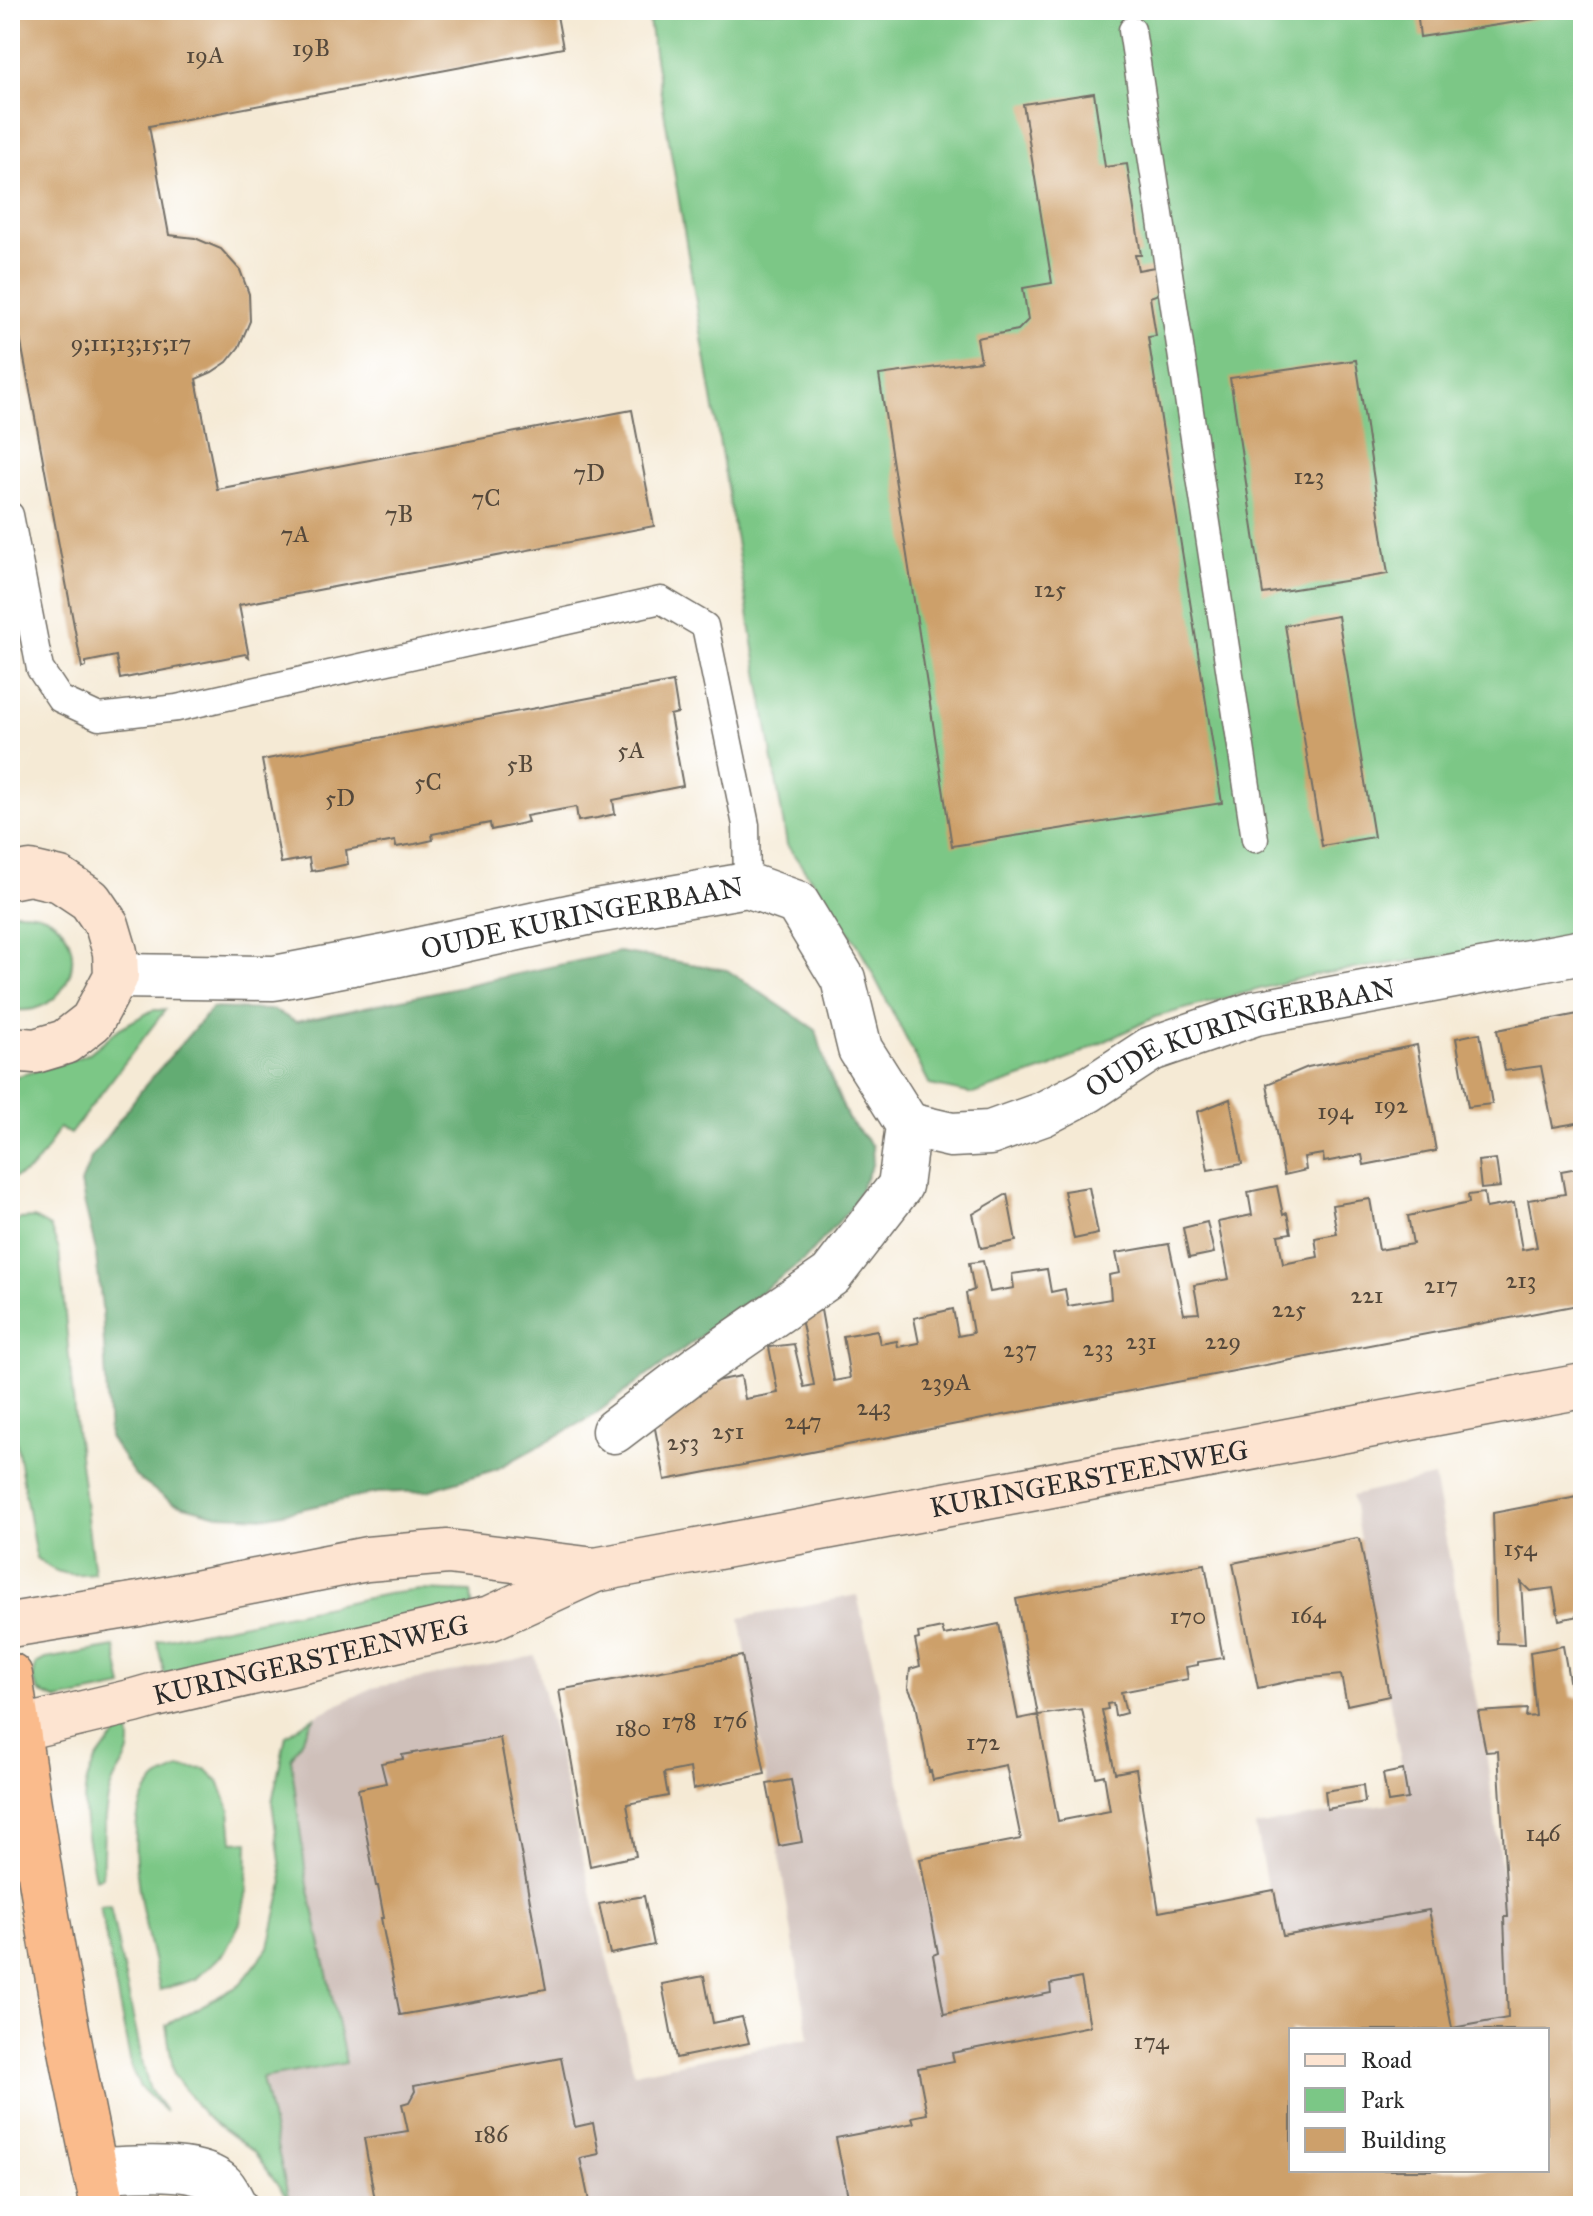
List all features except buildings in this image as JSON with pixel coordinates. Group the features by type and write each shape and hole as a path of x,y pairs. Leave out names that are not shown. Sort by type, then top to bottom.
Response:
{"highway":[{"path":"10,1675 82,2113 99,2188"}],"main road":[{"path":"10,1049 35,1051 65,1042 92,1021 116,976 115,952 107,925 90,900 60,880 17,868"},
{"name":"KURINGERSTEENWEG","path":"17,1729 491,1618 595,1570 1583,1386"},
{"name":"KURINGERSTEENWEG","path":"10,1625 139,1604 367,1559 448,1552 595,1570"}],"street":[{"name":"OUDE KURINGERBAAN","path":"116,976 274,978 596,911 747,885 797,903 843,979 860,1049 908,1125 951,1135 990,1133 1043,1114 1087,1091 1151,1049 1256,1013 1583,952"},
{"path":"614,1431 701,1365 831,1275 900,1186 908,1125"},
{"path":"99,2188 159,2169 194,2171 221,2184 235,2206"}],"lane":[{"path":"1132,30 1255,839"},
{"path":"10,515 40,669 60,699 99,717 177,708 661,600 705,626 746,825 747,885"}],"shaded area":[{"path":"1434,1477 1486,1752 1508,1916 1508,2028 1289,2028 1289,2172 1515,2206 291,2206 261,2078 346,2062 306,1875 291,1758 315,1716 372,1688 535,1656 634,2073 809,2038 740,1618 857,1595 939,1953 1268,1891 1255,1826 1408,1800 1352,1496"}],"green space":[{"path":"647,10 1583,10 1583,936 1313,975 1155,1017 1050,1068 973,1094 930,1085 858,945 787,845"},
{"path":"10,912 47,917 62,929 70,944 72,961 69,977 60,992 47,1003 30,1010 10,1009"},
{"path":"619,952 727,970 816,1030 827,1069 848,1119 872,1146 873,1163 852,1207 804,1260 590,1418 497,1469 427,1491 376,1493 264,1517 218,1515 173,1503 136,1477 109,1437 102,1308 95,1247 81,1183 91,1158 143,1088 212,1008 274,1010 296,1022"},
{"path":"153,1010 165,1010 70,1134 59,1128 34,1166 10,1178 10,1078 88,1054 120,1028"},
{"path":"34,1218 50,1227 59,1250 76,1431 94,1573 63,1573 36,1558 10,1404 10,1227 20,1219"},
{"path":"421,1590 471,1592 473,1612 165,1677 157,1641 387,1594"},
{"path":"115,1647 123,1687 58,1700 39,1692 33,1679 36,1664 45,1659"},
{"path":"315,1716 291,1759 306,1875 346,2063 262,2078 289,2200 254,2152 204,2115 174,2075 166,2025 240,1985 269,1947 283,1883 272,1802 286,1735"},
{"path":"128,1726 130,1747 107,1801 102,1877 95,1879 84,1814 84,1795 96,1760"},
{"path":"181,1768 206,1769 220,1783 230,1810 233,1842 248,1841 247,1891 240,1923 225,1952 196,1979 160,1990 138,1880 135,1849 137,1821 144,1797 158,1779"},
{"path":"110,1906 145,2074 150,2090 166,2112 139,2086 132,2070 100,1907"}]}
